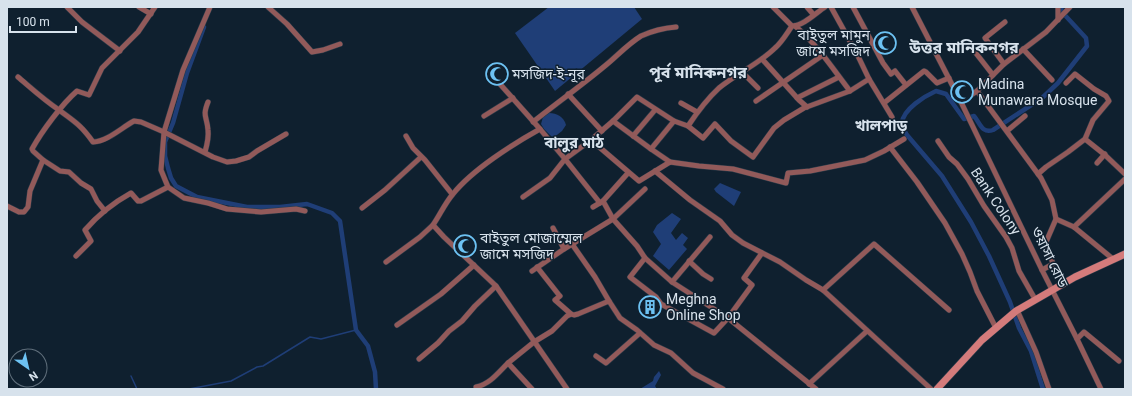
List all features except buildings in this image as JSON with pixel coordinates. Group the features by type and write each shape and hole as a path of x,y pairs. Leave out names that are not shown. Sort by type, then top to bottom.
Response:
{"street":[{"path":"67,7 82,22 120,51"},
{"path":"139,7 151,14"},
{"path":"105,211 91,189 81,183 69,172 60,171 43,160 33,152 32,149 59,111 76,91 89,94 102,68 138,32 155,7"},
{"path":"210,7 183,70 165,132 161,170 168,187 184,198 227,208 262,212 296,209 305,211"},
{"path":"268,7 287,24 312,52 340,44"},
{"path":"773,7 806,36 823,55 850,91"},
{"path":"807,7 813,14"},
{"path":"688,126 702,104 718,89 776,48 794,26 804,22 813,14 825,7"},
{"path":"831,7 869,79 892,117"},
{"path":"853,7 890,74 895,71 906,85"},
{"path":"912,7 961,102 977,91 1004,64 1046,32 1070,7"},
{"path":"1058,7 1059,20"},
{"path":"1004,64 985,38 1005,22"},
{"path":"533,122 641,36 665,28 676,27"},
{"path":"968,43 993,75"},
{"path":"1023,49 1052,80"},
{"path":"756,101 823,55"},
{"path":"762,58 797,98 808,107"},
{"path":"742,72 758,88"},
{"path":"884,103 924,72 926,72 937,83 949,78"},
{"path":"491,74 540,129 646,258 672,282 728,318 816,389"},
{"path":"1038,174 1085,139 1093,120 1109,101 1106,96 1094,89 1075,74 1066,83"},
{"path":"18,77 59,111 74,120 93,142 112,135 134,121 141,122 172,135 220,160 226,162 236,162 249,157 286,134"},
{"path":"797,98 839,77"},
{"path":"523,197 550,178 566,160 602,131 637,97 674,121 688,126 703,138 714,124 731,141 753,157 774,128 808,107 850,91 869,79"},
{"path":"977,91 1038,174 1052,200 1056,218 1046,242 1053,264 1042,270"},
{"path":"568,94 602,131"},
{"path":"484,116 513,98"},
{"path":"205,152 208,140 208,130 204,112 208,102"},
{"name":"ওয়াসা রোড","path":"961,102 1101,389"},
{"path":"681,103 697,112"},
{"path":"633,136 655,110"},
{"path":"1007,130 1025,116"},
{"path":"613,121 670,162 732,169 786,182 788,173 810,172 865,160 904,139"},
{"path":"651,149 674,121"},
{"path":"386,262 420,237 433,225 452,194 465,180 486,164 540,129"},
{"path":"406,136 413,148 452,194"},
{"path":"1085,139 1105,154 1125,174"},
{"path":"591,140 639,181 670,162"},
{"name":"Bank Colony","path":"938,141 968,180 1006,237 1012,248 1019,271 1036,300"},
{"path":"890,147 917,182 945,223 962,254 977,291 996,328"},
{"path":"1097,164 1105,154"},
{"path":"362,208 422,157"},
{"path":"7,206 19,212 24,212 28,207 30,191 43,160"},
{"path":"655,171 690,200 720,221 732,235 742,243 780,262 823,290 931,389"},
{"path":"593,208 601,202 628,173"},
{"path":"1074,227 1125,179"},
{"path":"76,256 91,241 85,230 115,203 131,193 138,202 168,187"},
{"path":"571,314 556,300 560,296 534,269 614,219 645,189"},
{"path":"1056,218 1074,227 1113,259"},
{"path":"433,225 496,286 567,389"},
{"path":"553,228 564,249"},
{"path":"672,282 710,237"},
{"path":"572,244 595,277 608,301 620,318 654,345 670,353 693,373 723,389"},
{"path":"823,290 874,244 949,310"},
{"path":"646,258 630,276 656,297 661,304 678,312 711,332 714,332 728,318 752,285 744,278 762,253"},
{"path":"937,389 982,340 1014,312 1075,277 1125,254"},
{"path":"689,261 711,280"},
{"path":"397,325 441,294 474,265"},
{"path":"419,359 438,343 449,331 462,322 475,306 496,286"},
{"path":"476,387 483,386 494,378 508,363 534,342 552,331 567,316 571,314 578,314 608,301"},
{"path":"1014,312 1036,352 1049,389"},
{"path":"809,384 867,330"},
{"path":"1077,339 1084,332 1118,361"},
{"path":"596,356 606,362 640,333"},
{"path":"508,363 532,389"}],"water":[{"path":"549,7 634,7 642,19 555,91 515,33"},
{"path":"549,113 560,116 566,125 562,131 553,138 541,124 543,117"},
{"path":"720,183 741,192 734,206 714,189"},
{"path":"672,213 681,219 671,233 676,240 682,233 688,238 683,245 687,249 669,270 653,256 661,244 653,232 657,225"},
{"path":"659,371 661,375 655,386 657,389 640,389 653,381 654,377"}],"waterway":[{"path":"1043,389 1031,351 1019,328 1010,302 989,256 971,222 942,176 907,135 902,123 903,118 910,108 926,96 936,91 946,94 964,119 974,116 982,127 989,131 993,130 1042,98 1058,83 1087,46 1086,38 1062,12 1061,7"},
{"path":"204,27 187,73 173,123 165,142 165,156 171,178 176,186 197,197 247,207 280,207 307,204 332,213 340,221 356,330 368,346 375,372 376,389"},
{"path":"189,389 231,381 257,367 263,366 310,337 321,339 356,330"},
{"path":"131,376 137,389"}],"place":[{"name":"বাইতুল মামুন জামে মসজিদ","path":"885,43"},
{"name":"মসজিদ-ই-নূর","path":"497,74"},
{"name":"Madina Munawara Mosque","path":"962,92"},
{"name":"বাইতুল মোজাম্মেল জামে মসজিদ","path":"465,246"},
{"name":"Meghna Online Shop","path":"650,307"}],"district":[{"name":"উত্তর মানিকনগর","path":"964,47"},
{"name":"পূর্ব মানিকনগর","path":"698,72"},
{"name":"খালপাড়","path":"881,126"},
{"name":"বালুর মাঠ","path":"574,143"}]}
